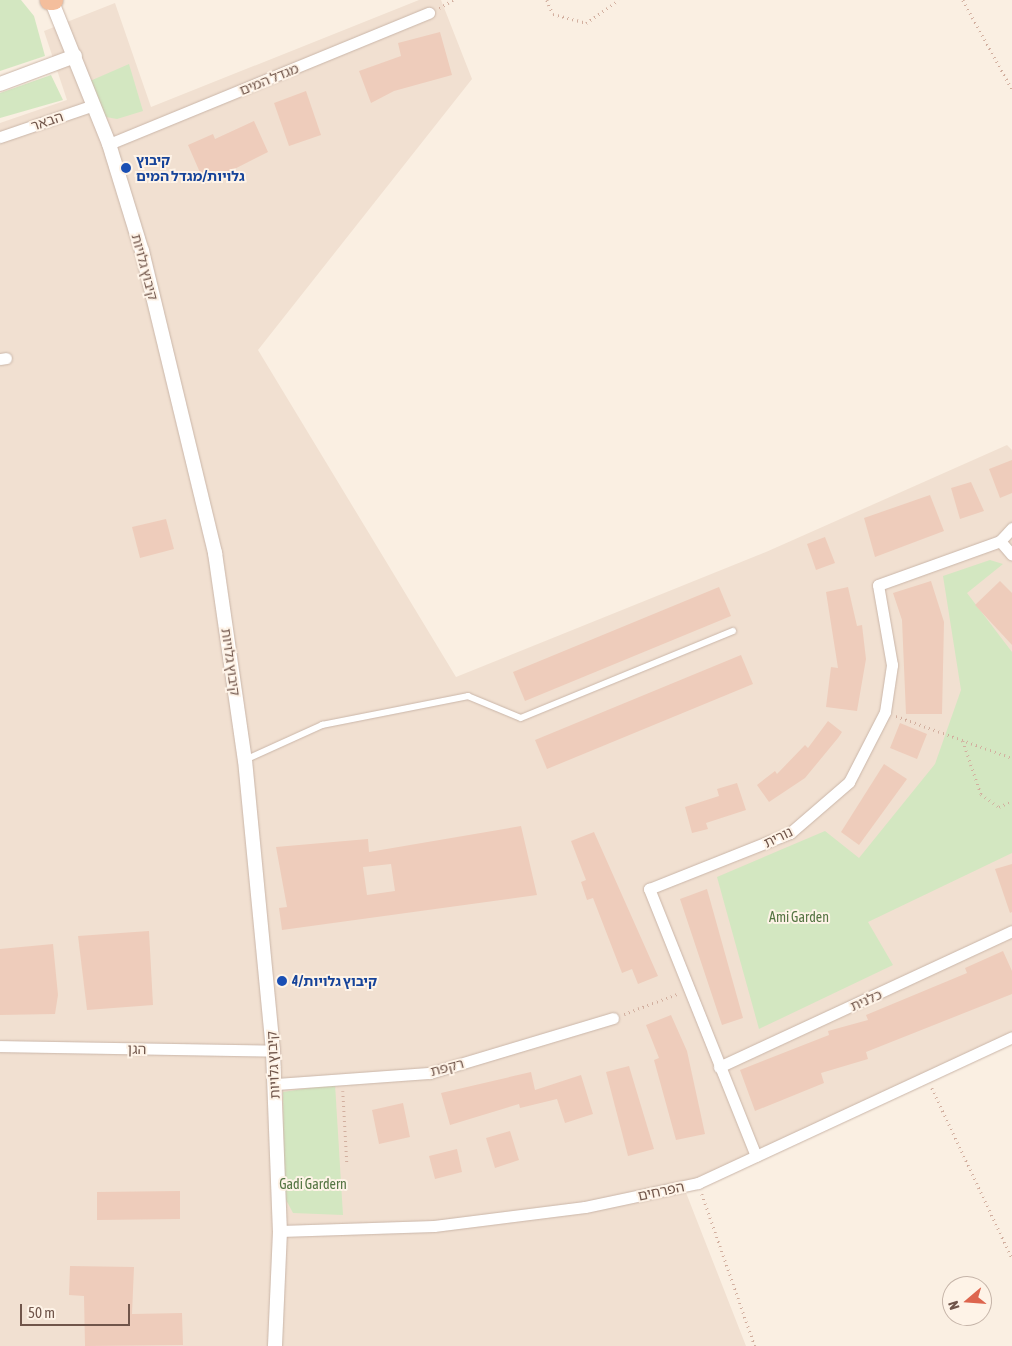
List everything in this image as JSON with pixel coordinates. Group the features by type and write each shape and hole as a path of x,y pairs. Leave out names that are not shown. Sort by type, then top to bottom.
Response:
{"street":[{"name":"קיבוץ גלויות","path":"51,1 109,144 142,251 215,553 245,760 273,1051 280,1231 275,1346"},
{"name":"מגדל המים","path":"109,144 429,13"},
{"path":"0,84 74,56"},
{"name":"הבאר","path":"0,137 94,105"},
{"name":"נורית","path":"756,1156 649,889 790,833 849,782 885,712 892,665 878,585 1000,541 1012,528"},
{"path":"1000,541 1012,555"},
{"name":"כלנית","path":"719,1067 1012,932"},
{"name":"רקפת","path":"275,1084 430,1073 613,1018"},
{"name":"הפרחים","path":"280,1231 434,1226 585,1207 698,1183 1012,1037"},
{"name":"הגן","path":"0,1046 273,1051"}],"lane":[{"path":"245,760 322,725 468,696 521,718 733,631"}],"path":[{"path":"547,0 553,14 586,23 619,0"},
{"path":"962,0 1012,90"},
{"path":"885,712 1012,758"},
{"path":"963,741 981,794 999,807 1012,801"},
{"path":"613,1018 688,990"},
{"path":"926,1076 1012,1258"},
{"path":"342,1078 347,1162"},
{"path":"698,1183 755,1346"}],"shaded area":[{"path":"419,0 441,0 472,79 258,350 456,677 766,552 1007,445 1012,450 1012,1032 683,1185 746,1346 0,1346 0,123 67,100 44,31 115,3 151,107"}],"green space":[{"path":"0,0 21,0 34,16 45,56 0,71"},
{"path":"129,64 143,111 117,119 106,117 90,81"},
{"path":"51,75 63,100 0,118 0,93"},
{"name":"Ami Garden","path":"990,560 1003,564 967,593 1012,652 1012,853 868,922 893,965 759,1029 717,877 825,831 859,858 935,764 961,690 943,576"},
{"name":"Gadi Gardern","path":"335,1084 343,1215 293,1213 284,1196 283,1092"}],"building":[{"path":"440,32 452,75 394,91 371,103 359,71 401,56 398,43"},
{"path":"306,91 321,135 289,146 274,103"},
{"path":"254,121 268,152 205,184 188,145 213,134 215,139"},
{"path":"1012,460 1012,493 1000,498 989,469"},
{"path":"971,482 984,511 960,519 951,488"},
{"path":"930,495 944,531 875,557 864,518"},
{"path":"166,519 174,549 140,558 132,527"},
{"path":"825,537 835,563 816,570 807,544"},
{"path":"931,581 944,622 942,714 906,714 902,620 893,593"},
{"path":"1000,581 1012,593 1012,645 975,605"},
{"path":"719,587 731,616 525,701 513,672"},
{"path":"848,587 857,626 862,625 866,659 857,711 826,707 831,667 838,668 826,592"},
{"path":"741,655 753,684 547,769 535,740"},
{"path":"828,721 842,732 838,738 805,778 769,802 757,785 775,771 777,774 805,745 808,748"},
{"path":"900,723 927,734 917,759 890,748"},
{"path":"884,764 907,779 859,845 841,832"},
{"path":"737,783 746,810 706,823 708,829 692,833 685,807 719,796 717,789"},
{"path":"521,826 537,895 282,930 279,908 287,907 276,847 368,839 369,852","holes":["391,864 395,891 367,895 363,867"]},
{"path":"594,832 658,976 638,984 632,969 622,973 593,898 587,900 581,882 586,880 571,841"},
{"path":"1012,864 1012,912 1010,913 995,869"},
{"path":"707,889 743,1018 722,1025 680,899"},
{"path":"149,931 153,1005 87,1010 78,936"},
{"path":"53,944 58,995 55,1014 0,1015 0,949"},
{"path":"1003,951 1012,971 1012,994 866,1052 868,1059 821,1073 824,1083 755,1111 740,1070 829,1035 828,1031 868,1020 866,1015 967,973 965,968"},
{"path":"671,1015 687,1051 705,1134 676,1140 654,1060 659,1058 646,1025"},
{"path":"629,1066 654,1149 628,1156 606,1072"},
{"path":"531,1072 535,1090 581,1075 593,1114 565,1123 557,1099 520,1108 519,1104 450,1125 441,1093"},
{"path":"403,1103 410,1137 379,1144 372,1110"},
{"path":"510,1131 519,1160 495,1168 486,1138"},
{"path":"457,1149 462,1172 435,1179 429,1156"},
{"path":"180,1191 180,1219 97,1220 97,1192"},
{"path":"70,1266 134,1267 132,1314 182,1313 183,1345 85,1346 84,1296 69,1295"}],"place":[{"name":"קיבוץ גלויות/מגדל המים","path":"126,168"},
{"name":"קיבוץ גלויות/4","path":"282,981"}]}
